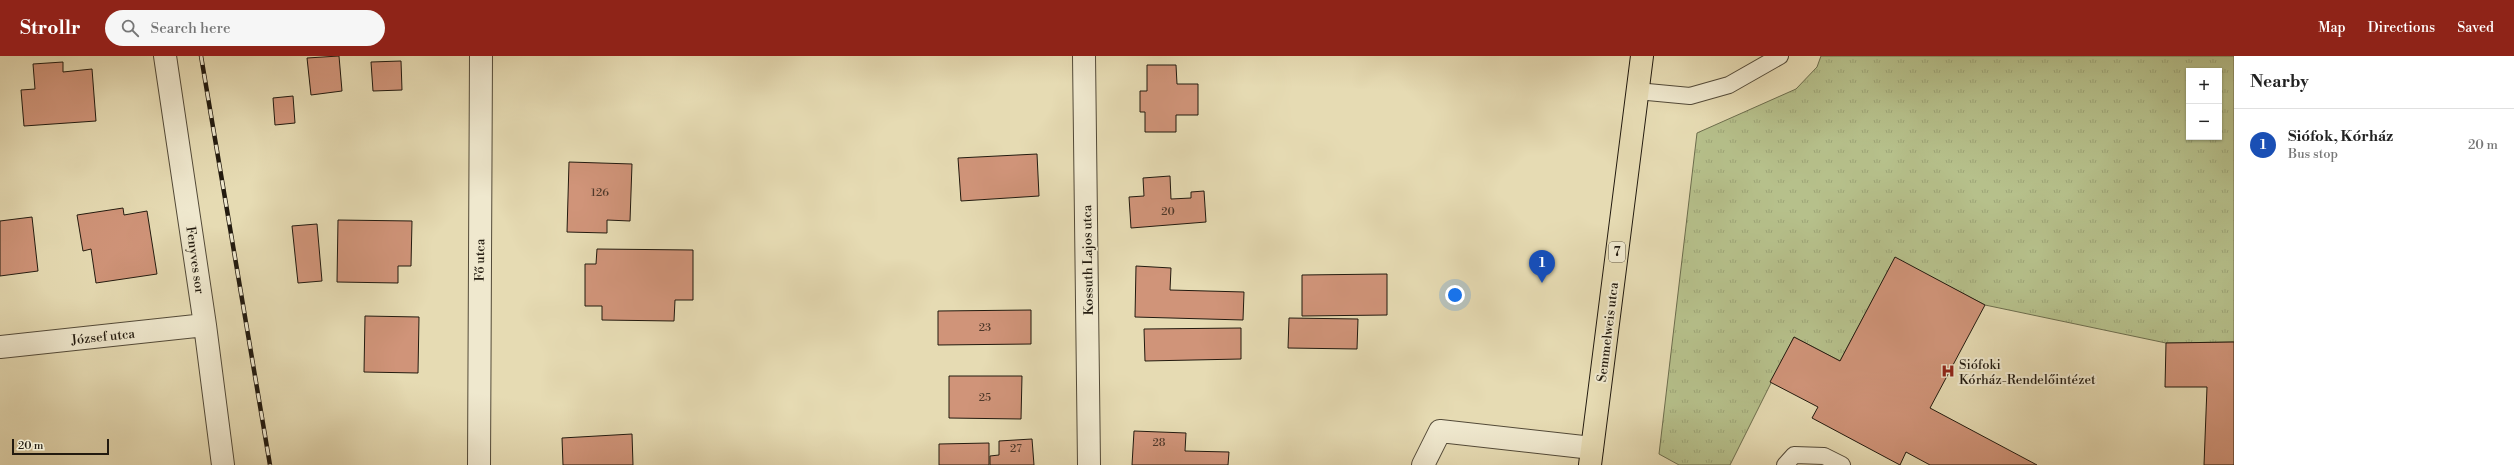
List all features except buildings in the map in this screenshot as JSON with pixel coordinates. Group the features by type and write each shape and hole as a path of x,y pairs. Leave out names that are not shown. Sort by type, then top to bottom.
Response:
{"main road":[{"name":"Semmelweis utca","path":"1591,456 1642,56"}],"street":[{"name":"Fenyves sor","path":"165,56 205,325 223,465"},
{"name":"Fő utca","path":"479,465 481,56"},
{"name":"Kossuth Lajos utca","path":"1084,56 1089,465"},
{"name":"József utca","path":"0,347 205,325"},
{"path":"1423,465 1440,431 1591,456"}],"lane":[{"path":"1637,91 1690,96 1729,85 1780,56"},
{"path":"1785,465 1794,455 1824,456 1842,465"}],"green space":[{"path":"1821,56 2234,56 2234,342 2166,343 1985,305 1895,258 1840,361 1794,337 1730,465 1679,465 1659,454 1697,133 1796,89 1817,67"}],"railway":[{"path":"201,56 270,465"}],"place":[{"name":"Siófok, Kórház","path":"1542,283"},
{"name":"Siófoki Kórház-Rendelőintézet","path":"1948,371"}]}
